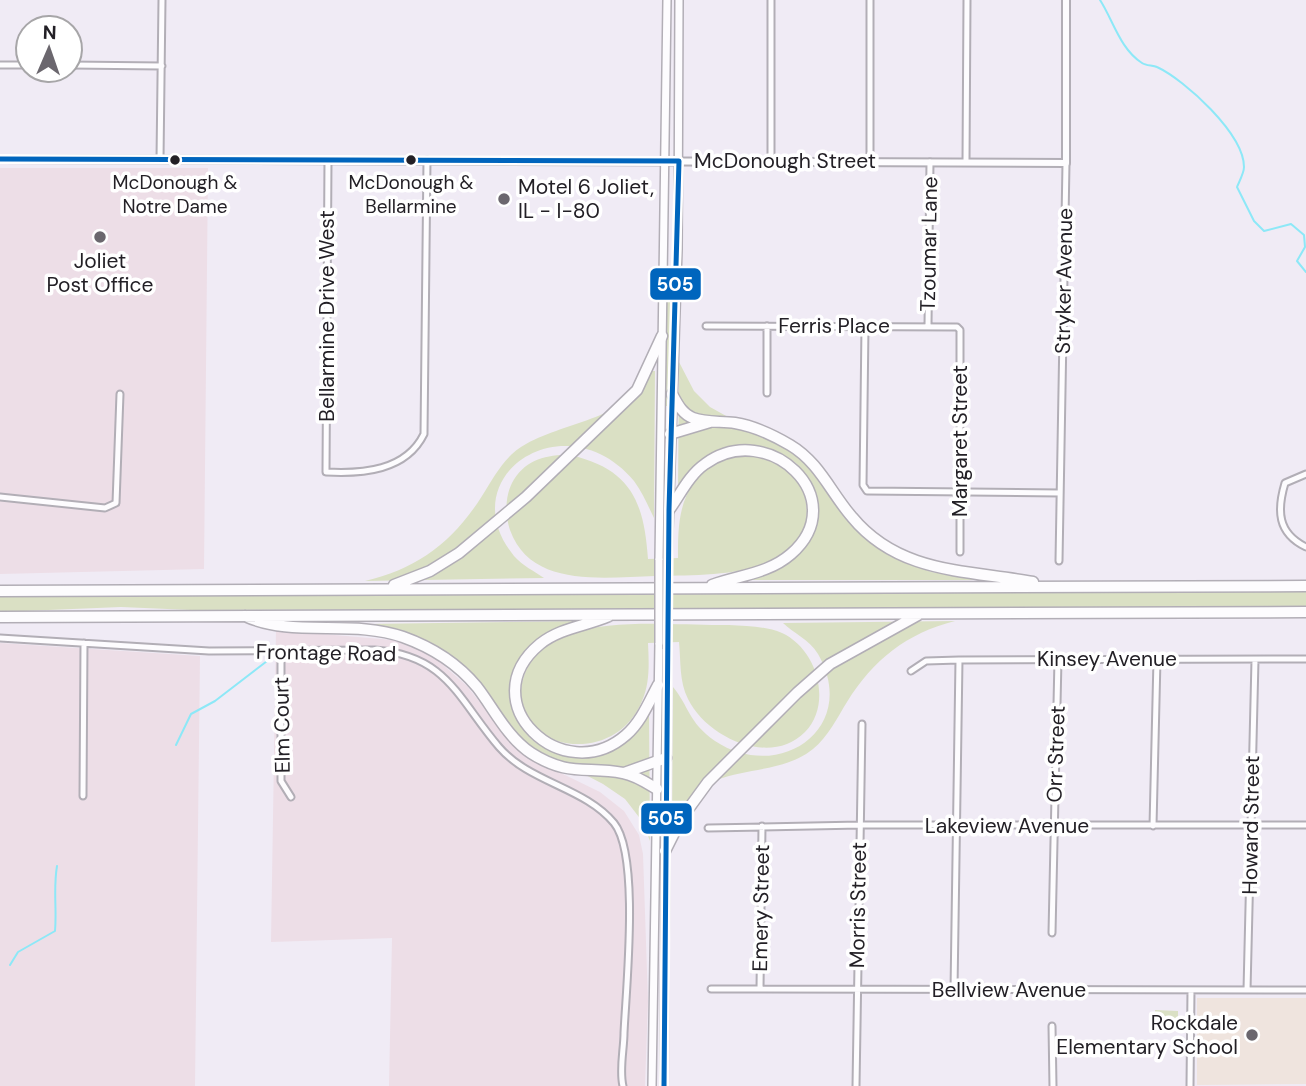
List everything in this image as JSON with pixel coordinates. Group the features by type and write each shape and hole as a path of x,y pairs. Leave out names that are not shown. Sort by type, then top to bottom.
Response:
{"highway":[{"path":"374,589 400,584 430,571 466,548 512,510 637,390 662,335"},
{"path":"672,394 687,415 710,422 754,427 800,451 820,472 862,528 898,554 944,570 995,575 1058,587"},
{"path":"670,434 710,422"},
{"path":"668,510 702,466 724,453 737,451 764,452 783,460 799,473 808,489 812,506 810,524 791,554 762,570 704,587"},
{"path":"0,591 1306,586"},
{"path":"0,617 1306,612"},
{"path":"665,851 681,819 708,782 797,692 830,664 921,613"},
{"path":"613,614 558,633 533,651 522,666 516,684 516,703 522,719 534,735 555,747 591,751 606,748 627,734 644,712 658,685"},
{"path":"241,615 262,624 368,629 416,642 444,657 466,675 514,738 532,754 581,772 624,773 662,760"},
{"path":"624,773 657,789"}],"main road":[{"path":"664,1086 665,851 658,685 667,0"},
{"path":"652,1086 657,789 662,760 667,649 668,510 679,160 679,0"}],"street":[{"path":"160,159 162,0"},
{"path":"771,0 771,161"},
{"path":"870,0 870,162"},
{"path":"967,0 967,162"},
{"name":"Stryker Avenue","path":"1059,561 1066,0"},
{"path":"84,65 162,66"},
{"name":"McDonough Street","path":"0,159 1066,163"},
{"name":"Bellarmine Drive West","path":"328,160 326,472 360,472 398,463 411,455 424,434 426,160"},
{"name":"Tzoumar Lane","path":"928,326 930,162"},
{"name":"Ferris Place","path":"706,326 953,326 960,330"},
{"path":"767,326 767,393"},
{"path":"865,326 863,485 867,491 1060,492"},
{"name":"Margaret Street","path":"960,330 960,552"},
{"path":"0,497 105,508 116,503 120,394"},
{"path":"1306,474 1285,483 1278,505 1279,517 1288,532 1306,547"},
{"name":"Frontage Road","path":"0,638 185,650 385,651 422,661 450,681 491,737 514,763 592,804 612,821 621,835 628,859 624,1086"},
{"path":"83,796 84,643"},
{"name":"Elm Court","path":"281,651 281,780 291,797"},
{"name":"Orr Street","path":"1052,933 1058,659"},
{"path":"1153,826 1157,659"},
{"name":"Kinsey Avenue","path":"911,671 926,661 1306,659"},
{"path":"954,990 959,660"},
{"name":"Howard Street","path":"1247,990 1255,660"},
{"name":"Morris Street","path":"856,1086 862,724"},
{"name":"Lakeview Avenue","path":"708,828 860,825 1306,825"},
{"name":"Emery Street","path":"760,989 762,826"},
{"name":"Bellview Avenue","path":"711,989 1306,990"},
{"path":"1190,1086 1191,990"},
{"path":"1052,1026 1053,1086"}],"shaded area":[{"path":"0,168 208,168 204,569 0,574"},
{"path":"276,630 393,640 433,656 467,686 515,747 528,757 600,792 624,811 639,835 643,854 648,1001 645,1086 389,1086 392,938 271,942"},
{"path":"0,643 200,656 195,1086 0,1086"},
{"name":"Rockdale Elementary School","path":"1197,998 1306,998 1306,1084 1197,1085"}],"green space":[{"path":"667,257 672,299 665,406"},
{"path":"679,362 694,391 710,407 802,458 869,539 897,558 931,572 986,580 747,580 805,544 811,506 810,485 804,473 784,455 757,447 743,447 729,448 712,455 696,468 678,489"},
{"path":"652,371 655,371 654,518 634,481 607,457 577,447 549,448 524,458 505,475 496,499 498,526 514,556 544,578 365,581 384,576 417,561 446,540 471,512 512,454 543,436 596,417 628,400"},
{"path":"570,455 608,469 631,491 643,521 648,559 678,558 682,509 694,482 707,469 722,461 740,457 758,457 775,462 789,472 800,485 806,503 805,528 794,547 776,560 727,573 614,578 572,576 552,571 534,562 520,549 508,524 507,500 512,483 529,464 544,457"},
{"path":"1306,591 1306,607 191,610 121,607 0,612 0,596 31,595"},
{"path":"580,621 541,639 525,654 514,691 516,714 528,735 547,749 564,753 597,754 649,713 650,841 642,821 625,799 603,784 526,744 451,657 367,624"},
{"path":"955,621 907,641 880,661 857,687 828,733 813,749 779,765 717,780 707,786 672,825 673,687 694,721 715,741 740,753 764,756 787,752 807,741 821,725 829,704 828,680 818,654 806,640 783,623"},
{"path":"627,624 763,628 782,633 804,651 812,664 819,692 818,707 805,732 791,742 775,747 758,747 724,736 710,726 697,713 685,692 679,642 648,643 649,665 645,694 628,724 608,738 586,744 563,742 543,735 528,720 521,701 527,668 537,655 563,637 588,629"},
{"path":"1155,1010 1178,1011 1178,1028 1175,1031 1168,1020 1155,1020"}],"waterway":[{"path":"1100,0 1122,42 1134,57 1144,64 1157,67 1182,83 1224,124 1241,154 1244,169 1237,187 1254,221 1264,231 1291,224 1304,235 1305,247 1297,261 1306,272"},
{"path":"176,745 191,714 215,701 271,658"},
{"path":"10,965 18,952 55,931 57,866"}],"transit line":[{"name":"505","path":"0,159 679,161 669,510 664,1086"}],"place":[{"name":"McDonough & Notre Dame","path":"175,160"},
{"name":"McDonough & Bellarmine","path":"411,160"},
{"name":"Motel 6 Joliet, IL - I-80","path":"504,199"},
{"name":"Joliet Post Office","path":"100,237"},
{"name":"Rockdale Elementary School","path":"1252,1035"}]}
